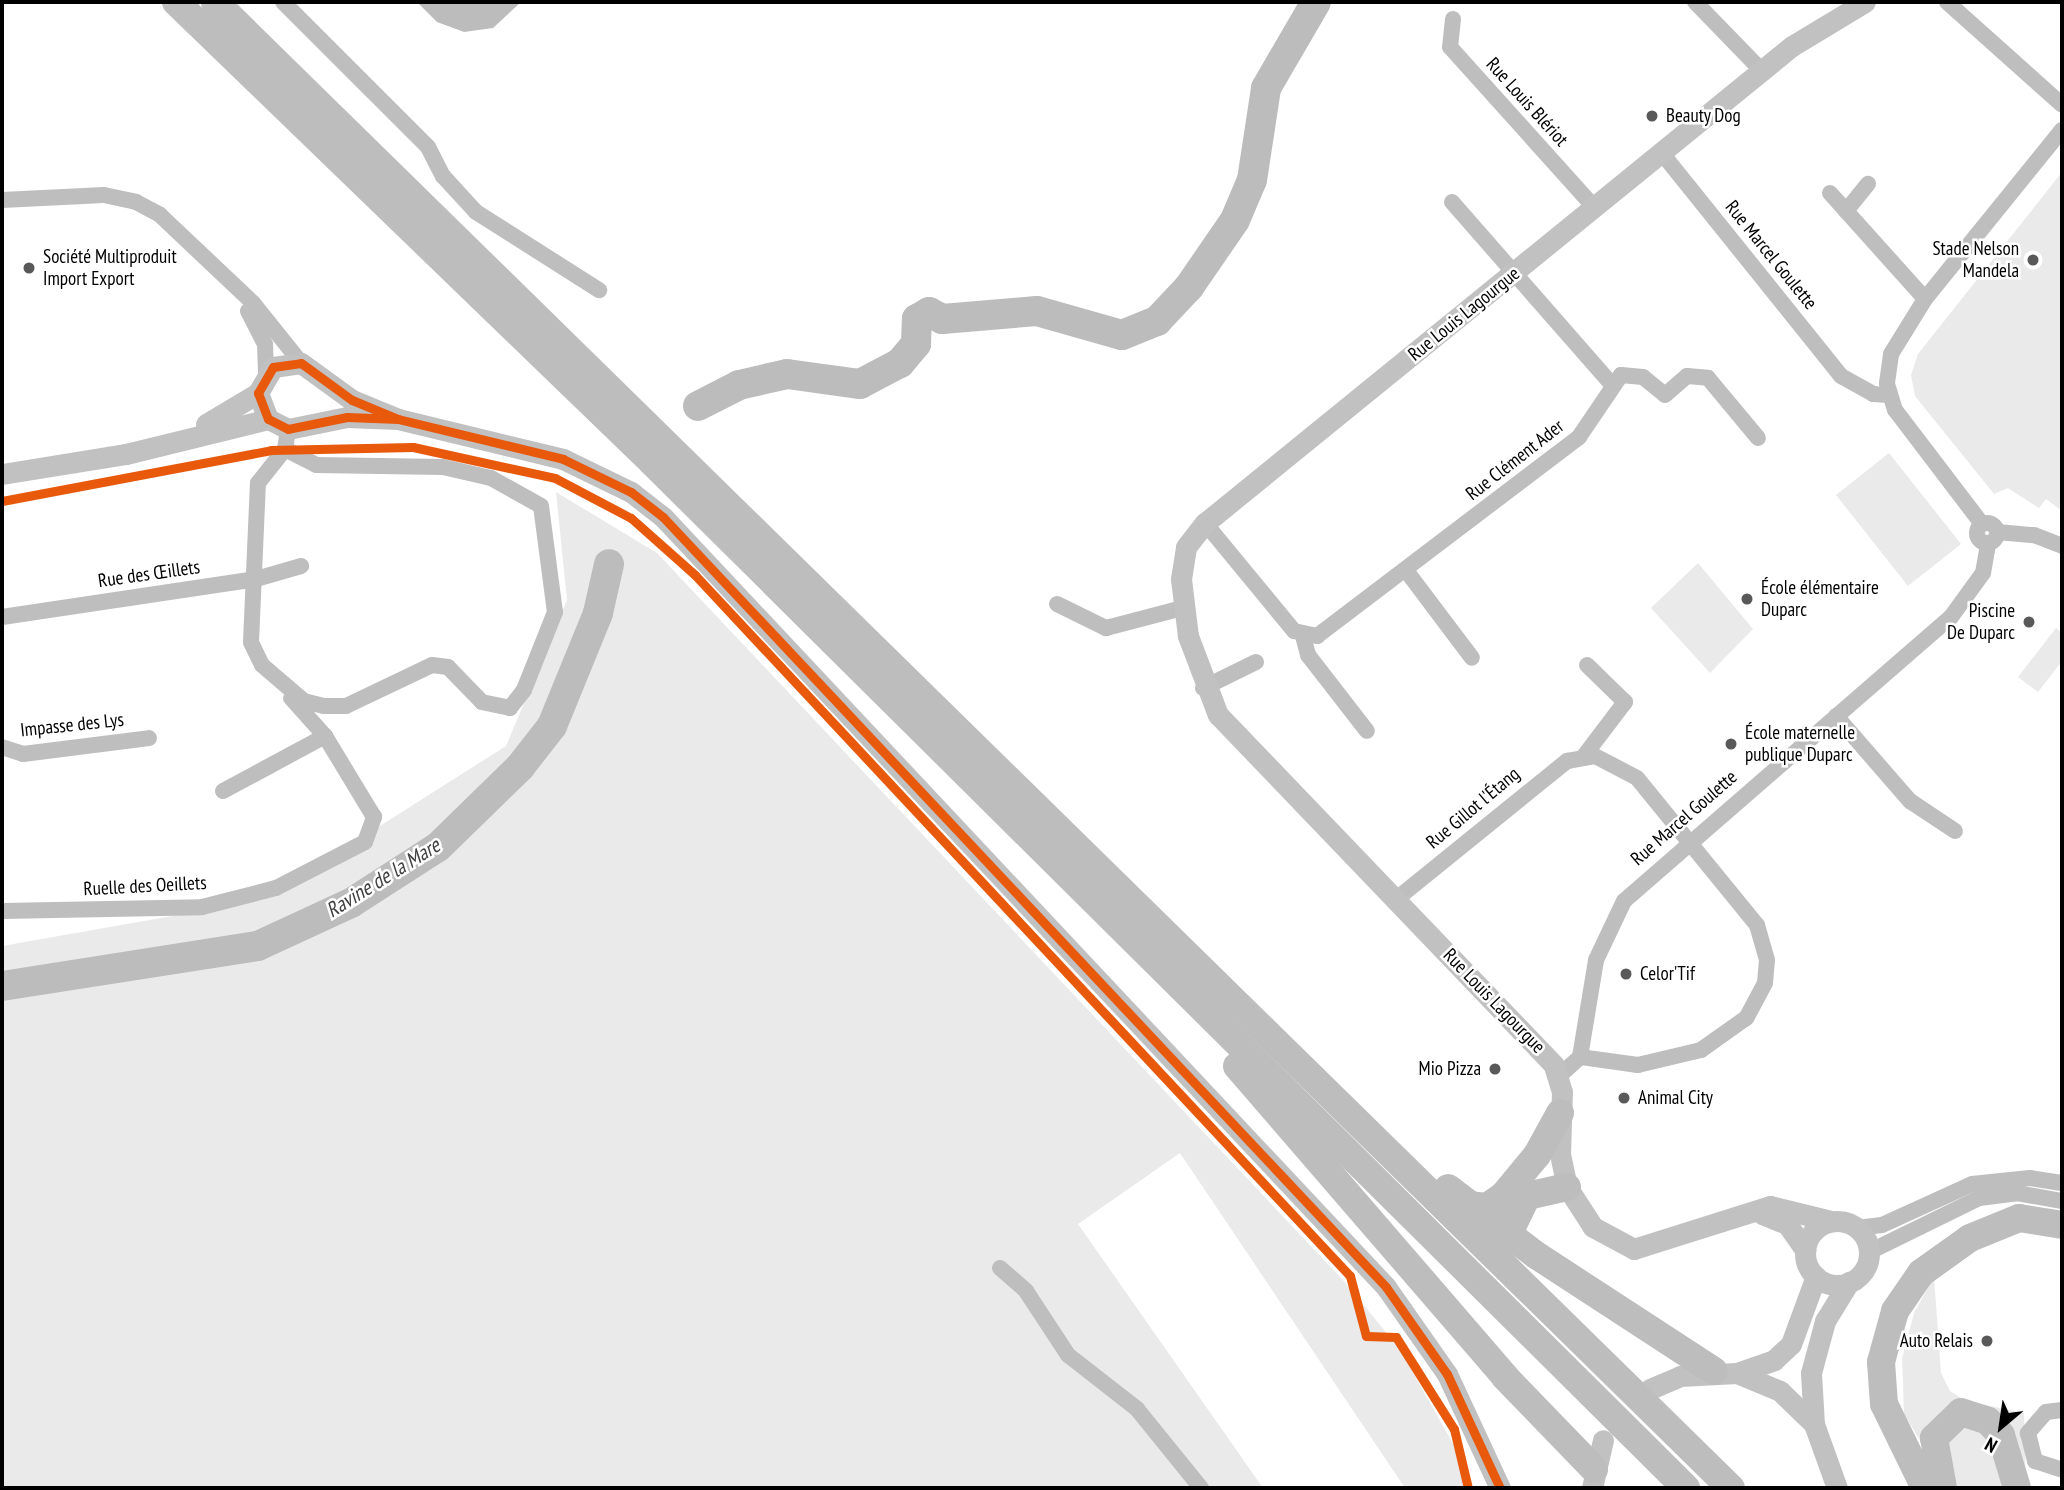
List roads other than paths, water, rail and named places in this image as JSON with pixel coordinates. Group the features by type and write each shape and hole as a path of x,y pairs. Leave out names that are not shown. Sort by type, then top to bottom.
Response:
{"highway":[{"path":"176,2 1054,860 1686,1488"},
{"path":"215,2 1731,1488"},
{"path":"1054,860 1593,1479"},
{"path":"1139,909 1468,1205 1508,1235 1725,1372"},
{"path":"1468,1205 1487,1207 1504,1195 1537,1155 1560,1113"},
{"path":"1508,1235 1527,1196 1567,1187"},
{"path":"1925,1488 1884,1404 1881,1362 1895,1311 1921,1273 1970,1238 2019,1218 2062,1225"},
{"path":"1943,1488 1934,1438 1961,1412 1989,1421 2001,1435 2017,1488"}],"main road":[{"name":"Rue Louis Lagourgue","path":"1559,1076 1546,1053 1394,901 1243,744 1203,688 1183,608 1181,562 1205,523 1762,71 1865,2"},
{"path":"186,435 262,383 282,363 301,363 352,401 398,419 563,459 631,492 663,517 1386,1287 1447,1374 1500,1488"},
{"path":"262,383 268,419 286,439 313,422 325,403 322,380"},
{"path":"2,474 126,454 186,435 268,419"},
{"path":"313,422 398,419"},
{"path":"1559,1076 1567,1187 1601,1235 1634,1250 1669,1242 1747,1210 1770,1206 1857,1228 1869,1252 1867,1265 1849,1283 1816,1345 1814,1424 1837,1488"},
{"path":"1650,1389 1774,1360 1791,1343 1816,1276 1805,1250 1787,1224 1747,1210"},
{"path":"1805,1250 1814,1231 1831,1221"},
{"path":"1816,1276 1849,1283"},
{"path":"1725,1372 1780,1391 1814,1424"},
{"path":"1593,1479 1604,1440"}],"street":[{"path":"283,2 428,147 443,176 476,212 599,290"},
{"path":"1695,2 1762,71"},
{"path":"1947,2 2062,105"},
{"name":"Rue Louis Blériot","path":"1453,19 1450,47 1594,207"},
{"path":"2062,130 1925,299 1891,354 1889,395 1982,523 1976,534 1993,538 2034,535 2062,546"},
{"name":"Rue Marcel Goulette","path":"1661,152 1841,376 1873,394 1889,395"},
{"path":"1846,211 1868,184"},
{"path":"1830,193 1925,299"},
{"path":"2,200 104,195 136,202 160,215 233,285 301,363"},
{"path":"1452,202 1613,386 1632,372 1665,395 1687,376 1700,375 1714,383 1758,438"},
{"path":"233,285 265,344 262,383"},
{"name":"Rue Clément Ader","path":"1303,636 1330,632 1579,437 1613,386"},
{"name":"Ruelle des Oeillets","path":"2,911 202,906 276,888 365,842 374,817 325,736 281,686 251,642 256,579 258,483 286,439 316,466 443,467 527,495 547,520 555,612 529,680 510,708 492,708 448,667 432,665 346,706 304,701 281,686"},
{"path":"1205,523 1303,636 1308,655 1367,732"},
{"name":"Rue Marcel Goulette","path":"1580,1057 1591,979 1614,916 1690,840 1966,602 1983,573 1993,538"},
{"name":"Rue des Œillets","path":"2,617 256,579 301,566"},
{"path":"1408,573 1472,658"},
{"path":"1057,604 1106,628 1183,608"},
{"path":"1203,688 1256,662"},
{"name":"Rue Gillot l'Étang","path":"1394,901 1540,780 1584,756 1625,702 1587,665"},
{"path":"1836,716 1910,802 1955,831"},
{"path":"223,791 325,736"},
{"name":"Impasse des Lys","path":"2,747 23,754 149,738"},
{"path":"1559,1076 1580,1057 1638,1065 1686,1056 1732,1032 1757,1002 1767,960 1758,925 1690,840 1622,766 1584,756"},
{"path":"1857,1228 1882,1225 1937,1196 1991,1180 2062,1183"},
{"path":"1869,1252 1979,1198 2017,1193 2062,1201"},
{"path":"1000,1268 1026,1291 1068,1355 1137,1409 1201,1488"},
{"path":"2062,1410 2046,1412 2028,1433 2035,1461 2062,1471"}],"waterway":[{"name":"Ravine de la Mare","path":"698,406 739,385 787,374 860,384 900,363 916,344 917,319 929,312 942,319 1037,311 1122,335 1157,321 1189,287 1235,220 1252,180 1266,88 1316,2"},
{"name":"Ravine de la Mare","path":"2,986 258,946 351,903 438,847 520,767 552,726 598,613 609,564"}],"place":[{"name":"Beauty Dog","path":"1652,116"},
{"name":"Stade Nelson Mandela","path":"2033,260"},
{"name":"Société Multiproduit Import Export","path":"29,268"},
{"name":"École élémentaire Duparc","path":"1747,599"},
{"name":"Piscine De Duparc","path":"2029,622"},
{"name":"École maternelle publique Duparc","path":"1731,744"},
{"name":"Celor'Tif","path":"1626,974"},
{"name":"Mio Pizza","path":"1495,1069"},
{"name":"Animal City","path":"1624,1098"},
{"name":"Auto Relais","path":"1987,1341"}]}
